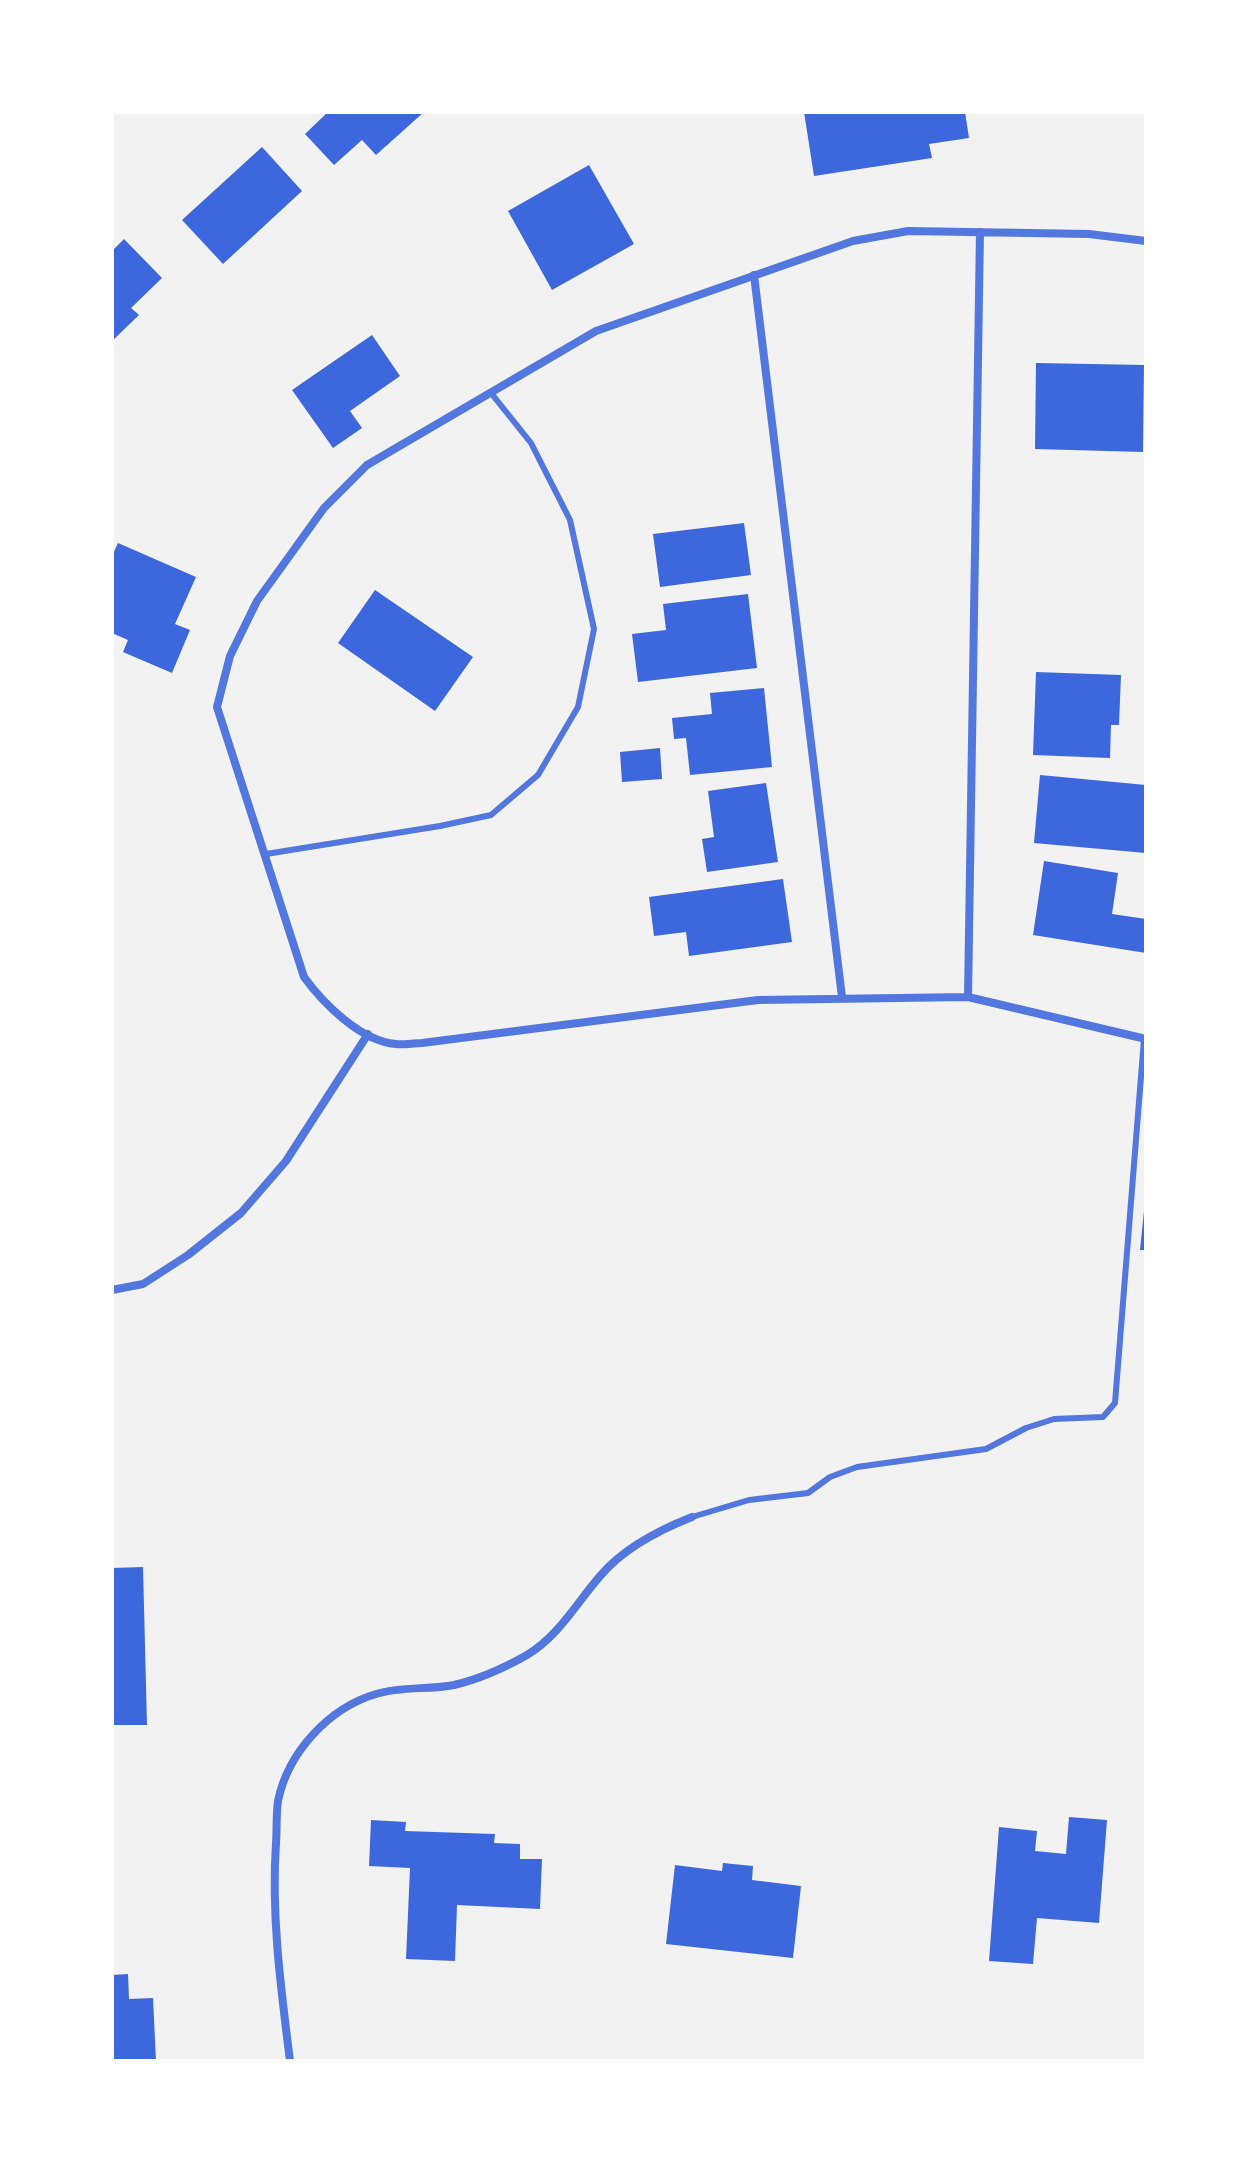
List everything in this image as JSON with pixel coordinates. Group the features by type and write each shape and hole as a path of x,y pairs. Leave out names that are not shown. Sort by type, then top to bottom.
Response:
{"street":[{"path":"1145,1039 968,997 842,997 758,1000 422,1043 393,1044 368,1034 335,1013 304,977 217,707 230,656 257,601 324,508 367,465 596,331 853,241 908,231 1089,234 1146,241"},
{"path":"968,997 980,232"},
{"path":"754,275 842,997"},
{"path":"112,1290 143,1284 188,1255 241,1213 286,1161 368,1034"},
{"path":"290,2061 274,1878 278,1801 291,1766 315,1732 342,1710 375,1694 453,1685 492,1673 530,1653 561,1626 603,1573 632,1547 692,1517"}],"lane":[{"path":"266,854 491,815 538,775 578,707 594,629 570,520 531,443 491,393"},
{"path":"692,1517 749,1500 808,1493 830,1477 857,1467 986,1449 1026,1428 1054,1419 1103,1417 1115,1403 1145,1039"}],"building":[{"path":"328,112 424,112 376,155 362,140 334,165 305,134"},
{"path":"804,112 965,112 969,138 929,144 932,158 814,176"},
{"path":"262,147 302,191 223,264 182,220"},
{"path":"589,165 634,244 552,290 508,211"},
{"path":"124,239 162,278 131,308 139,315 112,341 112,251"},
{"path":"372,335 400,376 350,411 362,428 333,448 292,390"},
{"path":"1036,363 1144,365 1143,452 1035,449"},
{"path":"744,523 751,575 660,587 653,534"},
{"path":"118,543 196,577 175,624 190,630 172,673 123,652 128,640 112,633 112,556"},
{"path":"375,590 473,657 435,711 338,643"},
{"path":"748,594 757,668 638,682 632,634 666,630 663,604"},
{"path":"1036,672 1121,675 1119,725 1111,725 1110,758 1033,755"},
{"path":"764,688 772,767 690,775 686,738 674,739 672,718 712,714 710,693"},
{"path":"660,748 662,779 622,782 620,752"},
{"path":"1040,775 1146,785 1146,853 1034,843"},
{"path":"766,783 778,862 707,872 702,839 714,837 708,791"},
{"path":"1044,861 1118,873 1112,914 1146,919 1146,953 1033,935"},
{"path":"783,879 792,942 689,956 686,932 654,936 649,897"},
{"path":"1144,1211 1146,1250 1140,1250"},
{"path":"143,1567 147,1725 112,1725 112,1568"},
{"path":"1069,1817 1107,1820 1099,1923 1037,1918 1033,1964 989,1961 999,1827 1037,1831 1035,1851 1066,1854"},
{"path":"371,1820 406,1822 405,1831 495,1834 494,1843 520,1844 520,1859 542,1859 540,1909 457,1905 455,1961 406,1959 410,1868 369,1866"},
{"path":"723,1863 753,1866 752,1880 801,1886 793,1958 666,1944 675,1865 722,1871"},
{"path":"128,1974 129,1999 153,1998 156,2061 112,2061 112,1975"}]}
